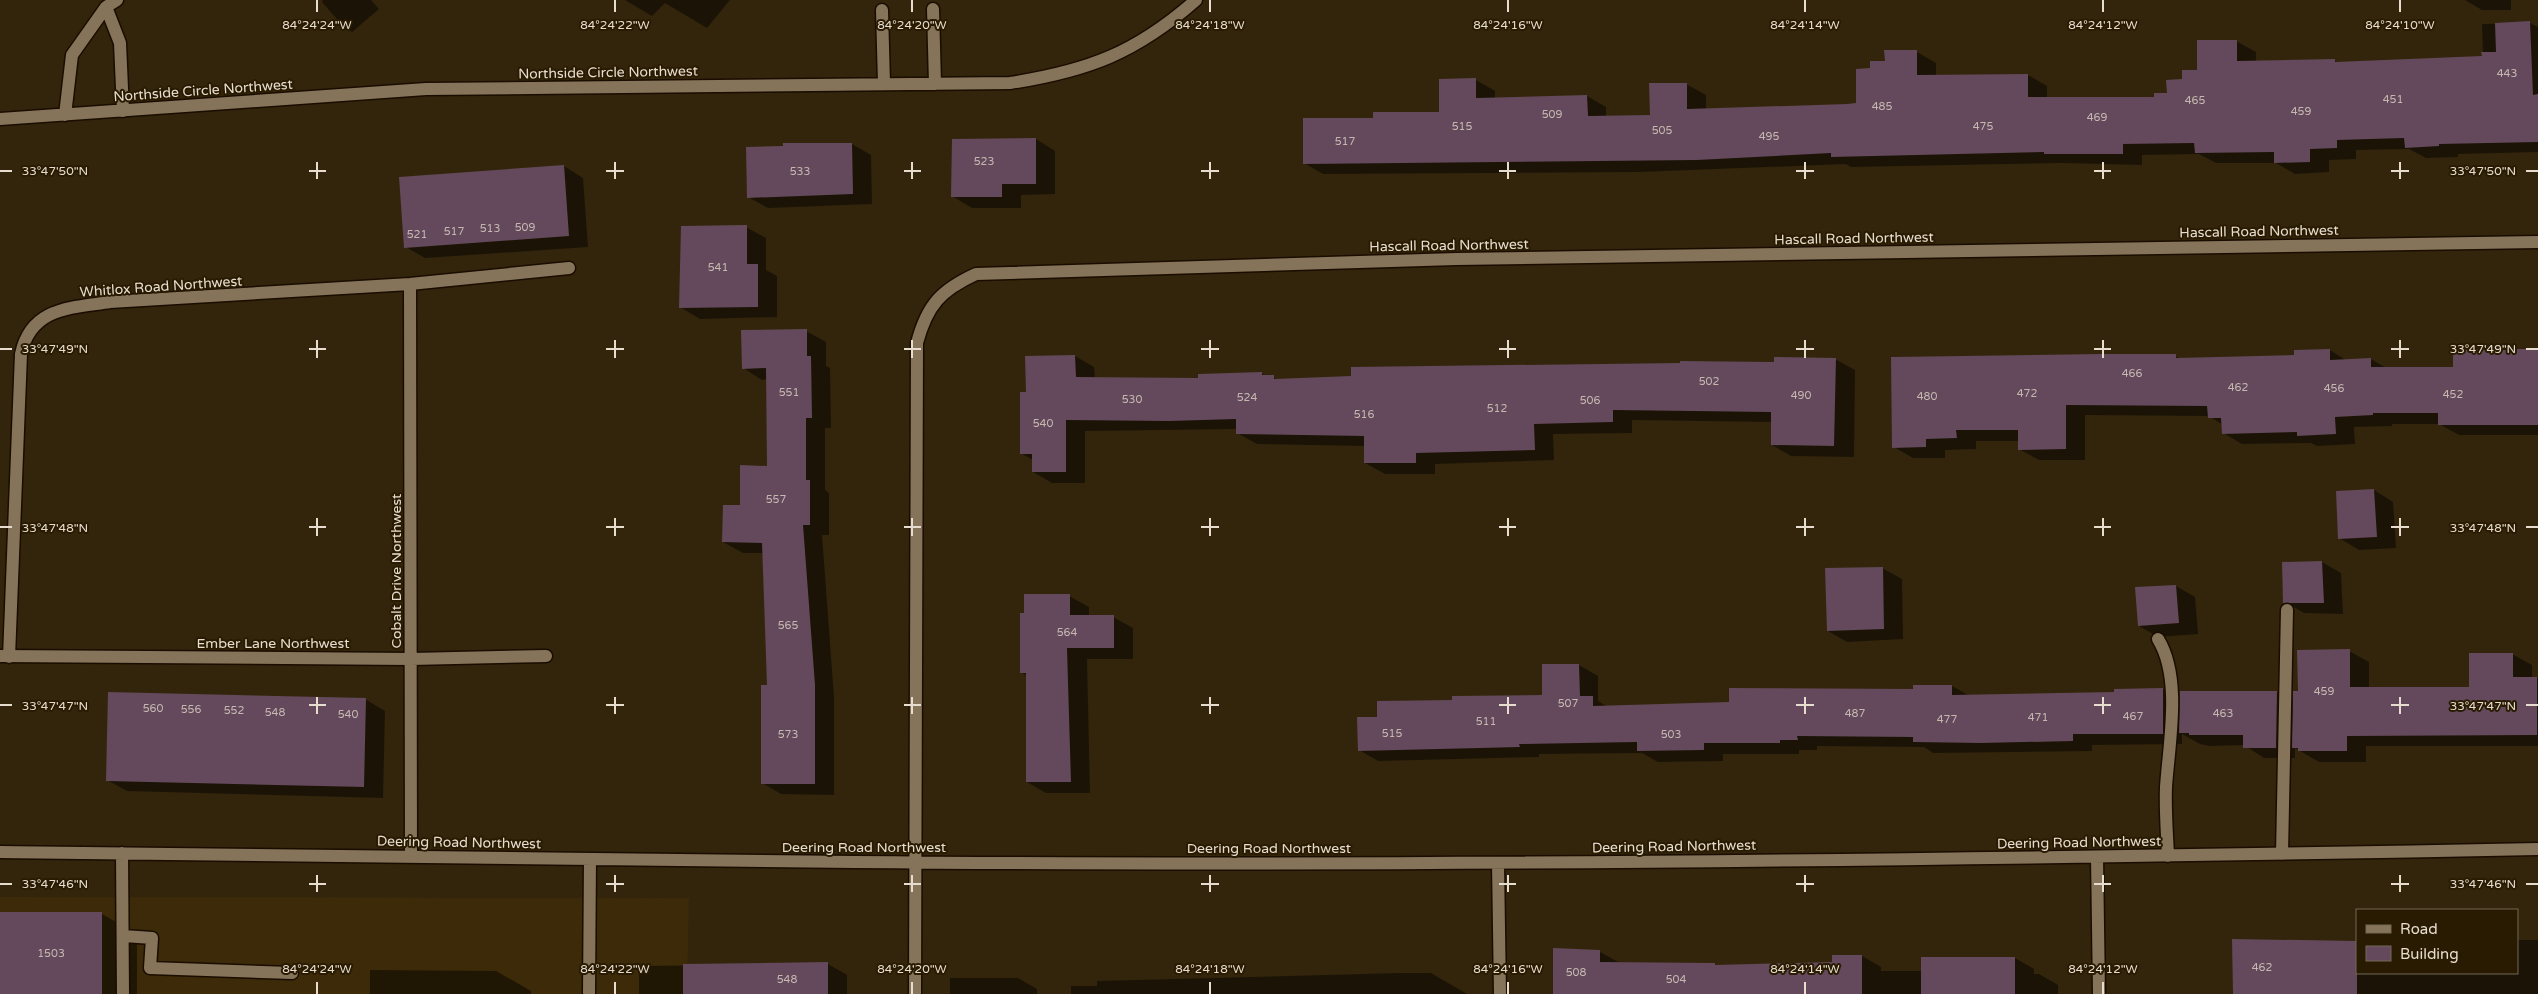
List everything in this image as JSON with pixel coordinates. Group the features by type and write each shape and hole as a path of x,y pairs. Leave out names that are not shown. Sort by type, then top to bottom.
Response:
{"street":[{"path":"65,115 72,55 106,7 117,0"},
{"name":"Northside Circle Northwest","path":"0,120 426,89 1010,83 1051,77 1092,65 1131,48 1168,25 1196,0"},
{"path":"106,7 120,43 123,111"},
{"path":"933,9 935,84"},
{"path":"882,10 884,84"},
{"name":"Hascall Road Northwest","path":"914,994 918,344 923,321 936,300 954,284 976,274 1456,259 2538,242"},
{"name":"Whitlox Road Northwest","path":"5,656 21,354 24,340 33,326 49,315 67,309 110,302 410,284 569,268"},
{"name":"Cobalt Drive Northwest","path":"410,284 411,857"},
{"path":"2282,854 2286,610"},
{"path":"2158,638 2164,648 2172,698 2172,732 2166,789 2168,856"},
{"name":"Ember Lane Northwest","path":"5,656 411,659 546,656"},
{"name":"Deering Road Northwest","path":"0,852 915,862 1498,863 2097,857 2538,849"},
{"path":"122,854 124,936 122,994"},
{"path":"2097,857 2099,994"},
{"path":"589,994 590,859"},
{"path":"1498,863 1500,994"},
{"path":"124,936 152,938 150,968 292,973"}],"shaded area":[{"path":"0,897 689,898 687,994 0,994"}],"building":[{"path":"2530,21 2533,95 2538,94 2538,142 2439,144 2439,146 2405,148 2404,138 2337,140 2337,148 2310,149 2310,162 2274,163 2274,152 2195,153 2194,143 2123,144 2123,154 2044,154 2044,152 1831,157 1831,153 1697,160 1303,164 1303,118 1373,118 1373,112 1439,112 1439,79 1476,78 1476,98 1587,95 1588,116 1650,115 1649,83 1687,83 1687,109 1847,104 1856,103 1856,69 1870,68 1870,61 1885,61 1884,50 1917,50 1917,75 2028,74 2028,97 2154,97 2154,93 2167,93 2166,80 2182,79 2182,70 2197,70 2197,40 2237,40 2237,61 2335,59 2335,62 2482,56 2481,52 2496,52 2495,23"},
{"path":"1036,138 1036,184 1002,184 1002,197 951,197 952,139"},
{"path":"783,143 852,143 853,194 747,198 746,147 783,146"},
{"path":"564,165 569,236 404,248 399,177"},
{"path":"747,225 747,264 758,264 758,307 679,308 681,226"},
{"path":"807,329 807,356 811,356 812,418 806,418 806,480 810,480 810,525 803,525 815,685 815,784 761,784 761,685 767,685 762,543 722,542 723,505 740,505 740,465 767,466 766,368 742,369 741,330"},
{"path":"2330,349 2330,360 2371,358 2371,367 2453,367 2453,349 2538,349 2538,425 2438,425 2438,413 2373,413 2373,415 2335,417 2336,434 2297,436 2297,432 2222,434 2221,418 2208,418 2207,406 2066,405 2066,449 2018,450 2018,430 1956,430 1957,438 1926,439 1926,447 1892,448 1891,357 2176,354 2176,358 2294,355 2294,350"},
{"path":"1075,355 1076,377 1198,378 1198,374 1262,372 1262,375 1274,375 1274,379 1351,376 1351,367 1680,363 1680,361 1774,362 1774,357 1836,358 1834,446 1771,445 1771,412 1613,410 1613,422 1534,424 1535,450 1416,453 1416,463 1364,463 1364,436 1236,434 1236,419 1169,421 1066,420 1066,472 1032,472 1032,454 1020,454 1020,392 1026,392 1025,356"},
{"path":"2374,489 2377,537 2338,539 2336,491"},
{"path":"2322,561 2324,603 2283,603 2282,562"},
{"path":"1883,567 1884,629 1827,631 1825,568"},
{"path":"2176,585 2179,623 2138,626 2135,587"},
{"path":"1024,594 1070,594 1070,615 1114,615 1114,648 1067,648 1071,782 1026,782 1026,673 1020,673 1020,613 1024,613"},
{"path":"2350,649 2350,687 2469,687 2469,653 2513,653 2513,677 2537,677 2537,735 2347,736 2347,751 2298,751 2298,748 2292,748 2293,691 2298,691 2297,650"},
{"path":"1542,664 1579,664 1580,696 1593,696 1593,706 1729,702 1729,688 1913,689 1913,685 1952,685 1952,695 2114,692 2114,689 2163,688 2163,734 2073,734 2073,741 1981,743 1913,742 1913,737 1797,736 1798,740 1780,740 1780,743 1704,743 1704,750 1637,751 1637,742 1519,744 1520,747 1358,751 1357,717 1377,717 1377,701 1452,700 1452,696 1542,695"},
{"path":"2180,691 2277,691 2276,748 2243,748 2243,735 2189,735 2189,733 2179,733"},
{"path":"108,692 366,698 364,787 106,781"},
{"path":"0,912 102,912 102,994 0,994"},
{"path":"2232,939 2356,941 2357,994 2233,994"},
{"path":"1553,948 1600,950 1600,962 1715,963 1715,965 1832,962 1832,955 1862,955 1862,994 1553,994"},
{"path":"1921,957 2015,957 2015,994 1921,994"},
{"path":"828,962 828,994 683,994 683,964"}]}
